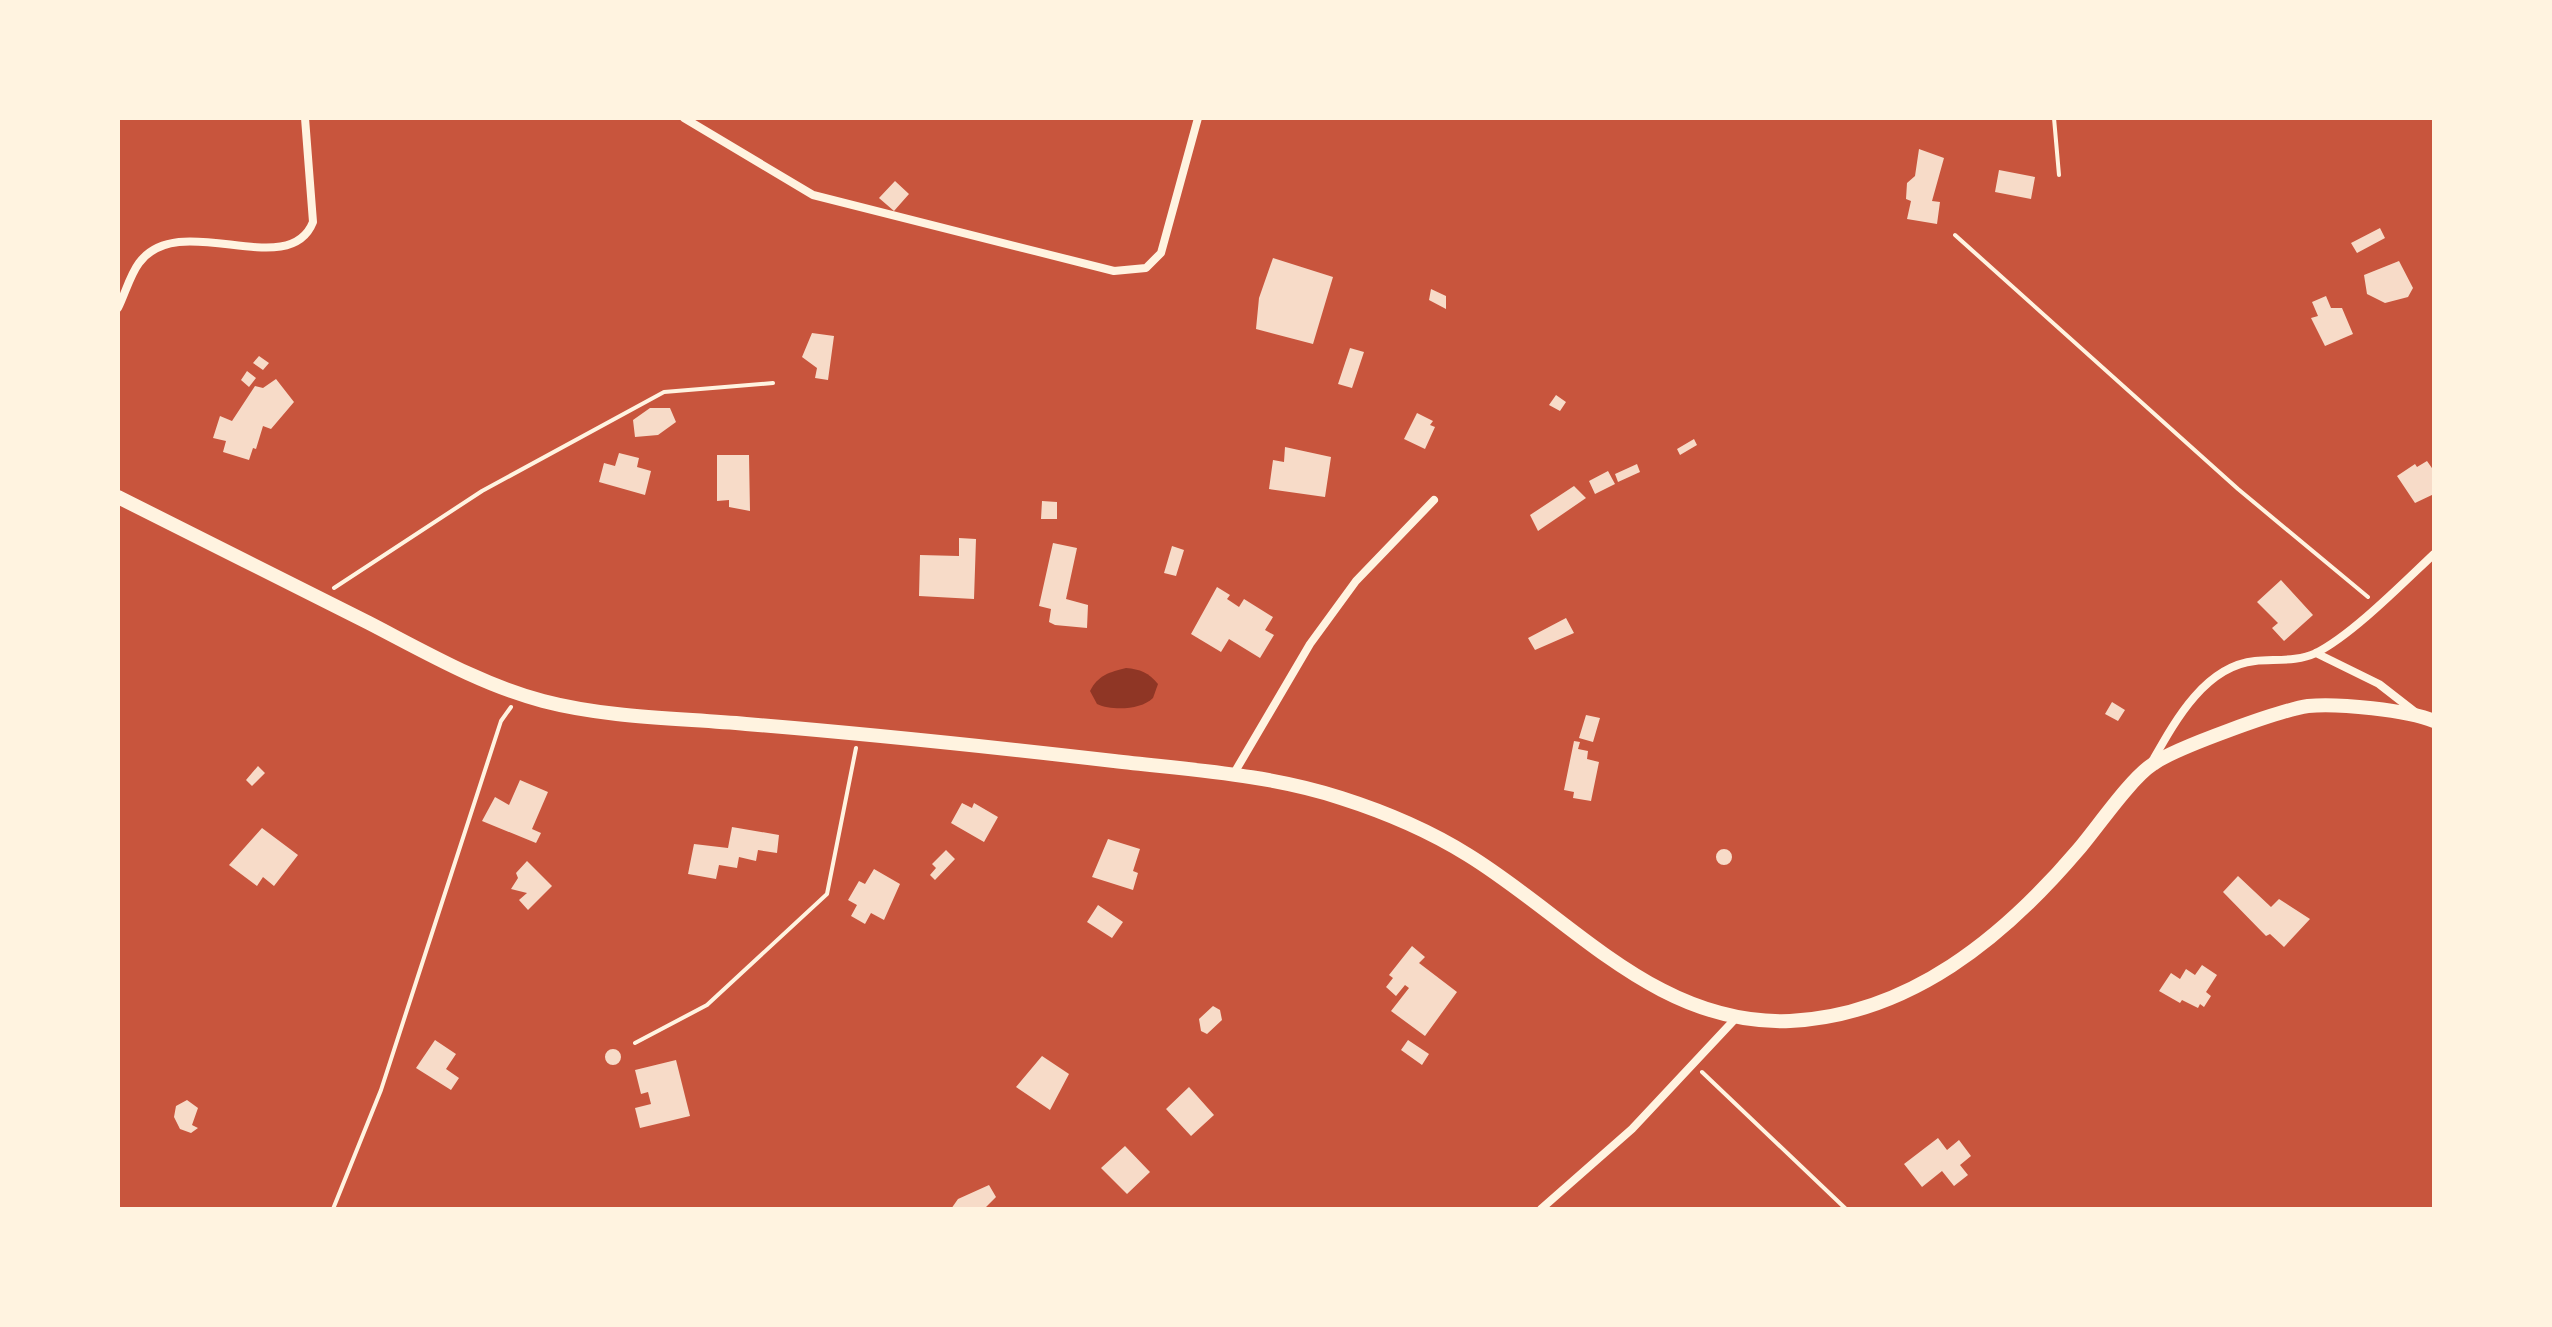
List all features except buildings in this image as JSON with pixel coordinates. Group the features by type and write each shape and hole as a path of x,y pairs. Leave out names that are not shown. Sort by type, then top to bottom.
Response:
{"main road":[{"path":"118,497 470,675 544,702 627,714 859,734 1233,775 1287,783 1341,798 1419,827 1473,858 1630,974 1677,998 1736,1018 1790,1021 1850,1012 1931,981 1986,944 2039,896 2151,764 2234,730 2308,706 2419,715 2434,721"}],"street":[{"path":"118,308 139,262 156,250 183,240 266,247 294,245 308,236 313,222 305,118"},
{"path":"684,118 813,195 1114,271 1146,268 1161,253 1198,118"},
{"path":"1233,775 1310,644 1356,581 1434,500"},
{"path":"2151,764 2180,712 2210,681 2250,661 2297,658 2316,653 2378,606 2434,554"},
{"path":"2316,653 2379,684 2419,715"},
{"path":"1541,1209 1632,1129 1736,1018"}],"path":[{"path":"2054,118 2059,175"},
{"path":"1955,235 2215,468 2378,606"},
{"path":"319,598 482,491 664,392 773,383"},
{"path":"333,1209 381,1090 501,721 521,693"},
{"path":"635,1043 707,1005 827,894 859,734"},
{"path":"1695,1065 1846,1209"}],"shaded area":[{"path":"1126,668 1144,672 1155,680 1158,684 1153,698 1126,708 1097,704 1090,691 1097,681"}]}
